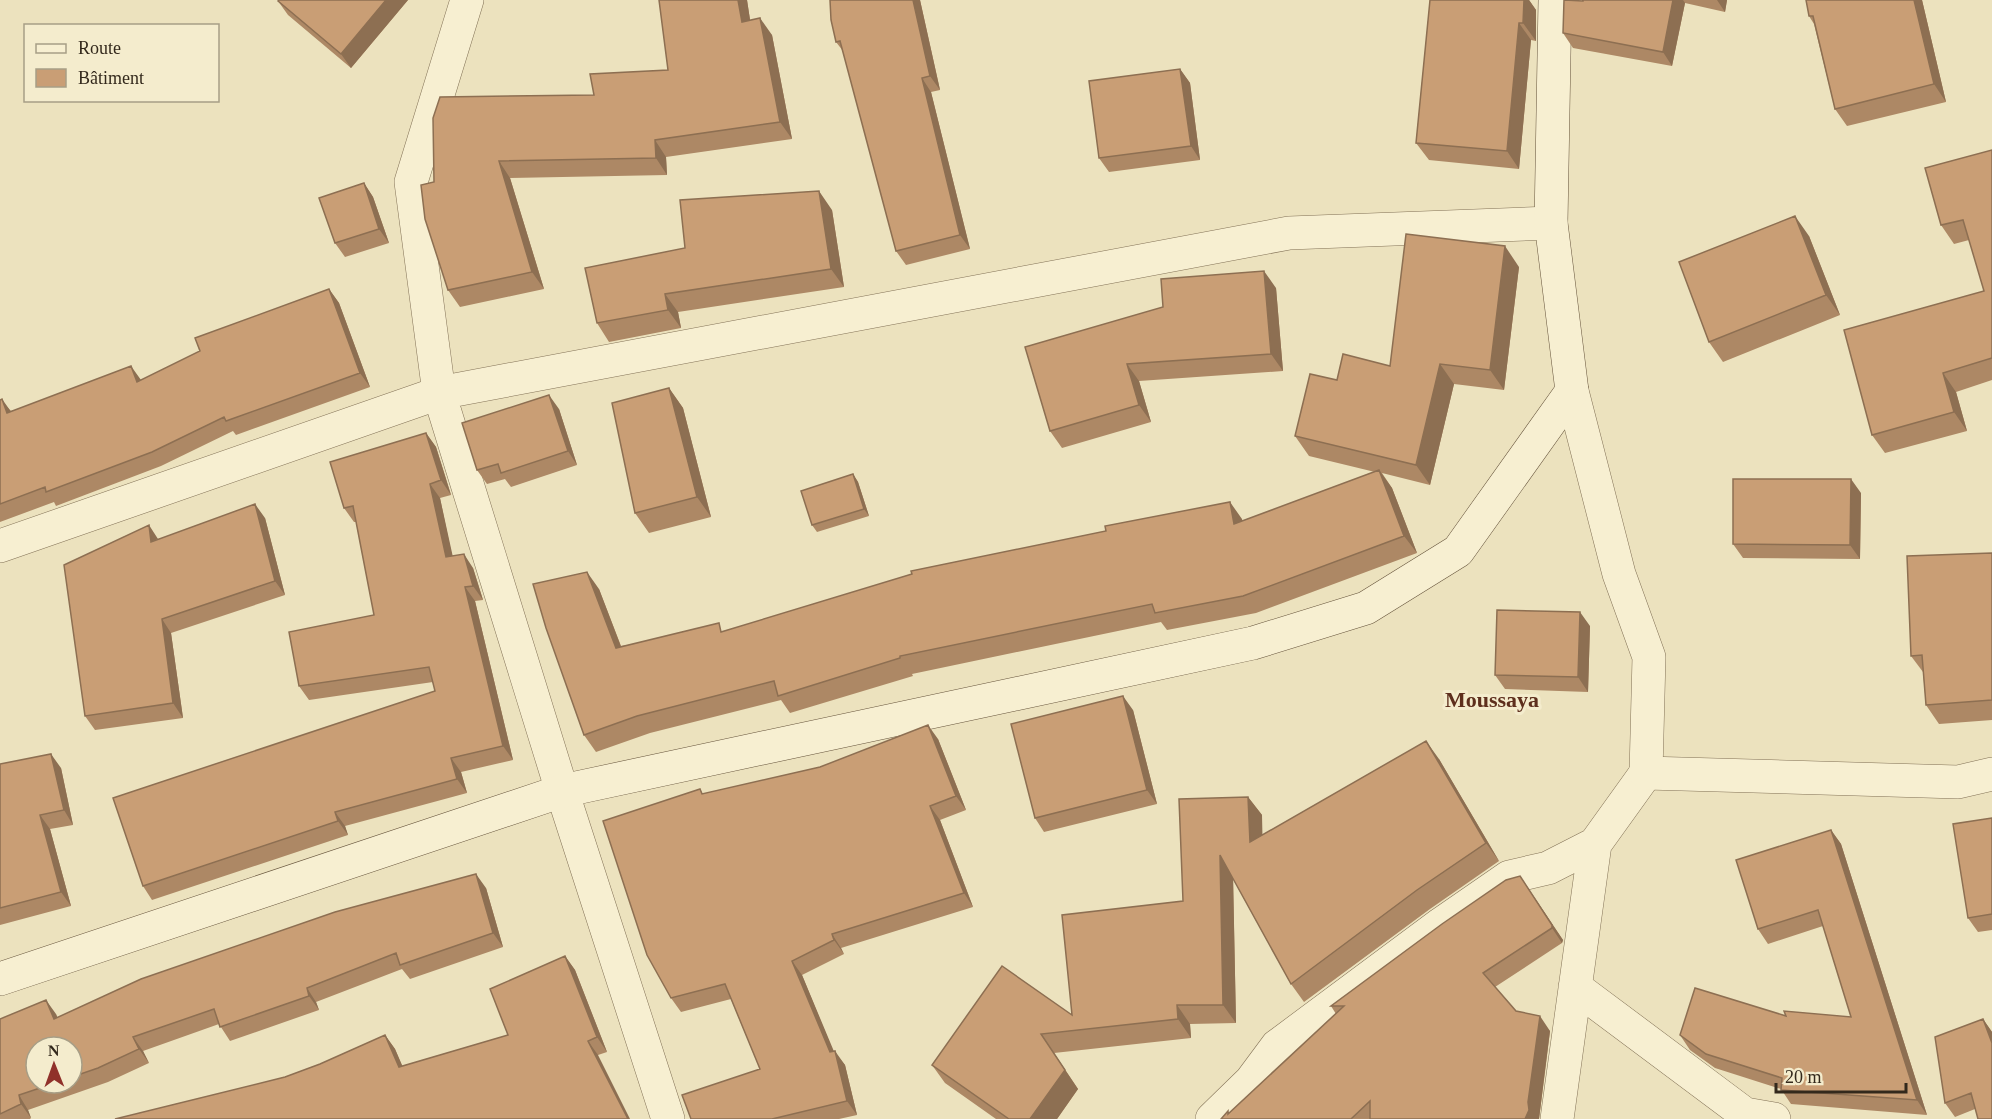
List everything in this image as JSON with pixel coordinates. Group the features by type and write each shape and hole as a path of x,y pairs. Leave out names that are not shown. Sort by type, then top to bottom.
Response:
{"street":[{"path":"467,0 411,182 440,393 562,791 668,1119"},
{"path":"1212,1119 1251,1081 1277,1046 1441,924 1509,877 1548,868 1594,844 1646,773 1649,657 1619,574 1572,391 1551,223 1556,0"},
{"path":"0,546 440,393 1289,233 1551,223"},
{"path":"0,979 562,791 1253,643 1366,608 1458,551 1572,391"},
{"path":"1646,773 1958,782 1992,774"},
{"path":"1557,1119 1594,844"},
{"path":"1575,987 1745,1114 1774,1119"}],"building":[{"path":"279,0 386,0 341,54"},
{"path":"659,0 738,0 742,22 760,18 780,122 655,140 656,158 499,161 532,272 448,290 425,219 421,185 434,182 433,118 440,97 594,95 590,74 668,70"},
{"path":"830,0 913,0 930,76 922,78 960,235 896,251 840,41 836,42 831,20"},
{"path":"1430,0 1524,0 1523,23 1519,23 1507,151 1416,143"},
{"path":"1564,0 1673,0 1663,52 1563,33"},
{"path":"1806,0 1914,0 1934,84 1835,109 1813,16 1809,16"},
{"path":"1180,69 1191,146 1099,158 1089,81"},
{"path":"1992,150 1992,358 1943,373 1954,412 1872,435 1844,330 1984,291 1963,220 1941,225 1925,168"},
{"path":"364,183 379,229 335,243 319,198"},
{"path":"819,191 831,269 665,294 668,310 597,323 585,268 685,248 680,200"},
{"path":"1795,216 1826,295 1709,342 1679,262"},
{"path":"1406,234 1505,246 1490,370 1440,364 1416,465 1295,436 1310,374 1337,380 1343,354 1390,366"},
{"path":"1264,271 1271,354 1127,364 1139,405 1050,431 1025,347 1163,307 1161,279"},
{"path":"329,289 360,373 226,421 224,417 152,452 46,492 45,487 0,504 0,400 2,399 7,413 131,366 137,382 200,351 195,338"},
{"path":"669,388 697,497 635,513 612,403"},
{"path":"549,395 568,451 501,473 498,464 477,470 462,423"},
{"path":"426,433 441,480 430,484 446,557 464,554 473,586 465,587 503,746 451,758 457,779 335,812 338,821 143,886 113,798 435,691 429,667 299,686 289,632 374,615 353,506 344,508 330,462"},
{"path":"1379,470 1404,536 1243,596 1155,613 1152,604 900,656 900,658 778,696 774,681 637,716 584,735 533,584 587,572 616,648 719,623 721,632 912,574 911,571 1106,531 1105,526 1230,502 1234,524"},
{"path":"853,474 864,509 812,525 801,491"},
{"path":"1733,479 1851,479 1850,545 1733,544"},
{"path":"255,504 275,581 162,619 173,703 85,716 64,565 149,525 151,542"},
{"path":"1992,553 1992,700 1926,705 1922,655 1911,656 1907,556"},
{"path":"1497,610 1580,612 1578,677 1495,675"},
{"path":"1123,696 1147,790 1035,818 1011,724"},
{"path":"928,725 956,796 930,806 964,893 832,934 834,940 792,961 830,1052 835,1051 847,1101 772,1119 691,1119 682,1095 760,1069 725,984 671,998 647,955 603,821 700,789 702,794 820,767"},
{"path":"1426,741 1486,843 1417,890 1291,984 1220,855 1223,1005 1177,1005 1178,1019 1041,1034 1065,1070 1030,1119 1009,1119 932,1065 1002,966 1072,1015 1062,915 1183,901 1179,799 1248,797 1250,842"},
{"path":"51,754 64,810 40,815 61,892 0,908 0,764"},
{"path":"1992,818 1992,914 1968,918 1953,824"},
{"path":"1831,830 1917,1100 1781,1090 1782,1078 1706,1054 1680,1035 1695,988 1786,1016 1784,1011 1851,1017 1818,910 1758,929 1736,860"},
{"path":"476,874 493,933 400,965 396,953 307,988 309,996 220,1027 214,1009 133,1037 139,1049 84,1073 84,1035 24,1035 24,1093 19,1095 21,1104 0,1114 0,1019 46,1000 54,1019 141,979 335,912"},
{"path":"1520,876 1552,928 1483,973 1516,1011 1540,1016 1528,1102 1529,1110 1525,1119 1370,1119 1370,1101 1351,1119 1221,1119 1344,1006 1331,1006 1442,924 1506,880"},
{"path":"565,956 597,1037 588,1041 628,1119 115,1119 285,1077 385,1035 399,1067 508,1035 490,989"},
{"path":"1983,1019 1992,1043 1992,1119 1978,1119 1971,1093 1945,1103 1935,1037"}],"district":[{"name":"Moussaya","path":"1492,699"}]}
